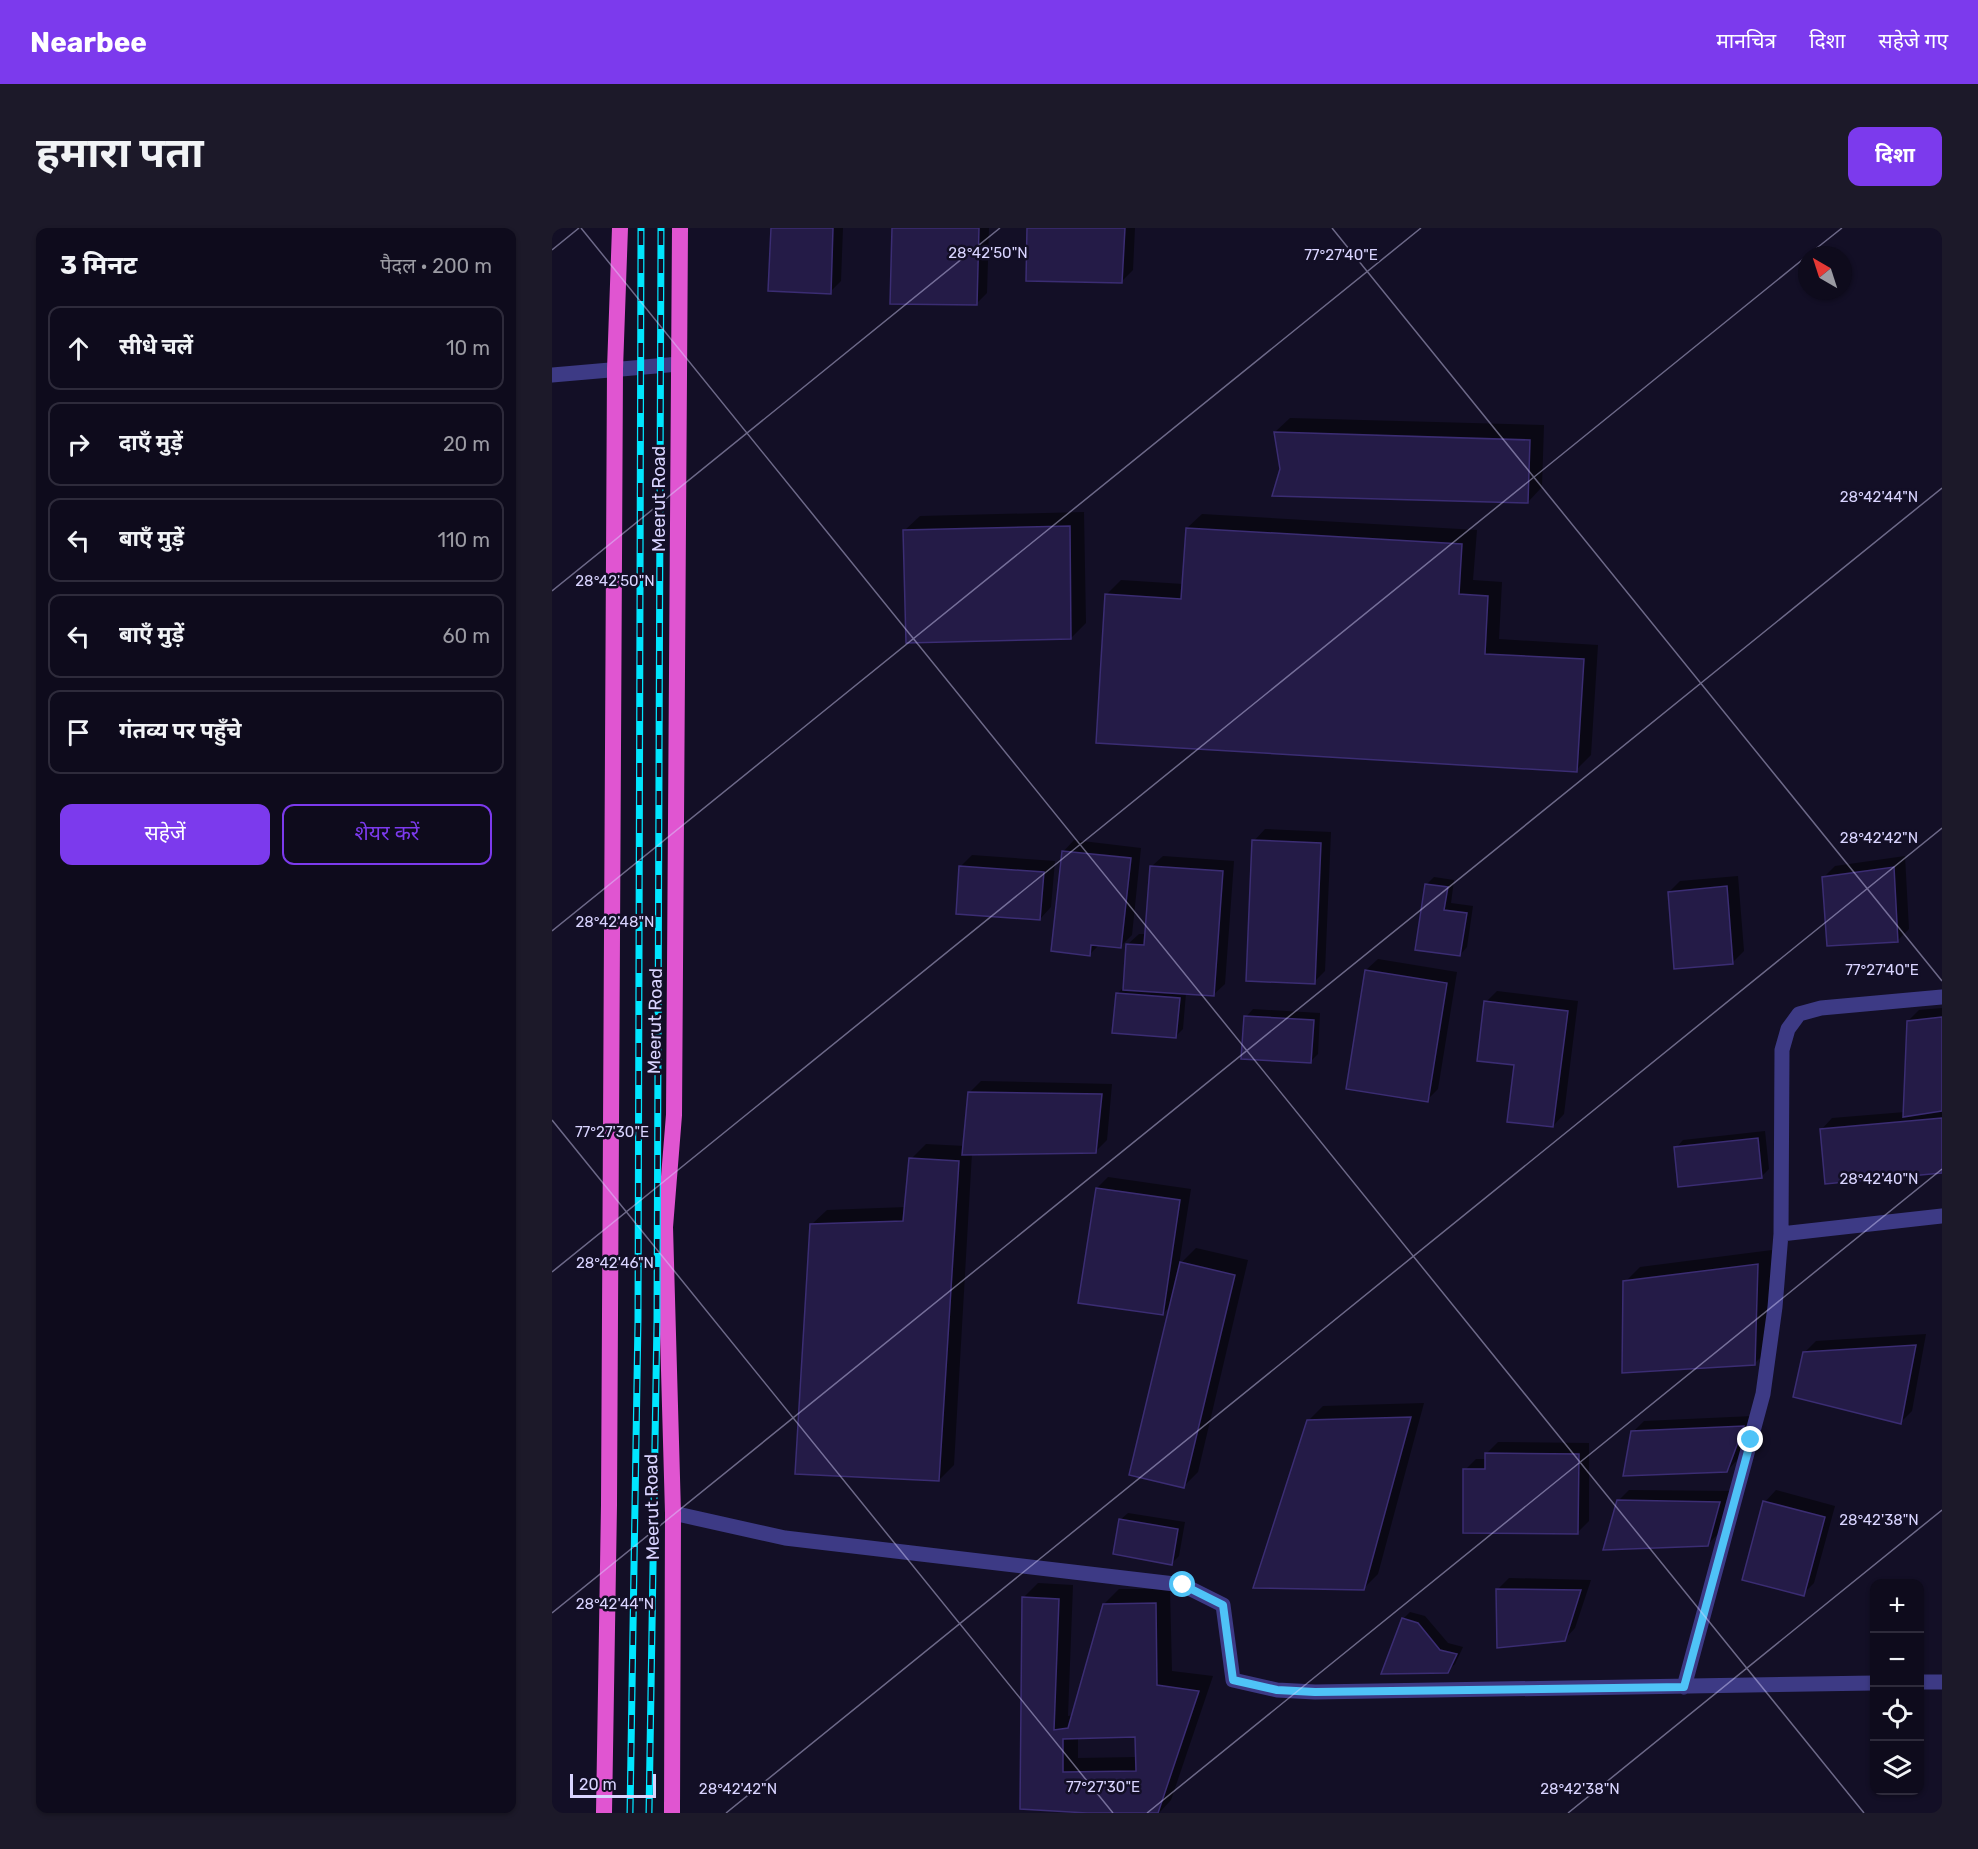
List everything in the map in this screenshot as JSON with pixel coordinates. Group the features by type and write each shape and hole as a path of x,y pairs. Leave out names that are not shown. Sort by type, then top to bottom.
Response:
{"highway":[{"path":"604,1813 609,1505 615,369 620,228"},
{"name":"Meerut Road","path":"672,1813 673,1513 665,1227 674,1115 680,228"}],"street":[{"path":"552,375 679,364"},
{"path":"1684,1687 1763,1394 1775,1307 1781,1234 1782,1050 1788,1029 1799,1014 1821,1008 1942,997"},
{"path":"1781,1234 1942,1216"},
{"path":"673,1513 785,1538 1183,1585 1223,1605 1233,1680 1277,1690 1315,1692 1870,1683"},
{"path":"1924,1682 1942,1682"}],"building":[{"path":"771,228 833,228 831,294 768,291"},
{"path":"892,228 979,228 977,305 890,304"},
{"path":"1027,228 1125,228 1122,283 1026,281"},
{"path":"1274,432 1530,440 1528,503 1272,496 1280,469"},
{"path":"1070,526 1071,639 906,643 903,530"},
{"path":"1186,528 1462,544 1459,594 1488,596 1485,654 1584,659 1577,772 1096,743 1105,594 1181,599"},
{"path":"1252,840 1321,843 1315,984 1246,981"},
{"path":"1062,851 1131,858 1121,948 1091,945 1090,956 1051,951"},
{"path":"959,866 1044,872 1040,920 956,914"},
{"path":"1150,866 1223,871 1214,996 1123,990 1126,944 1144,945"},
{"path":"1894,867 1898,942 1827,946 1822,877"},
{"path":"1425,884 1448,887 1444,910 1467,913 1460,956 1415,950"},
{"path":"1727,886 1733,964 1674,969 1668,892"},
{"path":"1365,970 1447,983 1428,1102 1346,1089"},
{"path":"1116,993 1180,998 1176,1038 1112,1033"},
{"path":"1484,1001 1568,1011 1553,1127 1507,1122 1514,1065 1477,1061"},
{"path":"1244,1016 1314,1020 1311,1063 1241,1059"},
{"path":"1942,1017 1942,1111 1903,1117 1907,1021"},
{"path":"968,1092 1102,1094 1096,1153 962,1155"},
{"path":"1942,1118 1942,1173 1825,1184 1820,1129"},
{"path":"1758,1138 1762,1178 1678,1187 1674,1147"},
{"path":"909,1158 959,1161 939,1481 795,1474 810,1224 903,1221"},
{"path":"1096,1188 1180,1200 1163,1315 1078,1303"},
{"path":"1180,1262 1235,1275 1184,1488 1129,1475"},
{"path":"1758,1264 1755,1365 1622,1373 1623,1281"},
{"path":"1916,1345 1901,1424 1793,1397 1803,1352"},
{"path":"1411,1417 1364,1590 1253,1588 1307,1420"},
{"path":"1744,1426 1727,1472 1623,1476 1631,1431"},
{"path":"1485,1453 1579,1454 1578,1534 1463,1533 1463,1469 1485,1469"},
{"path":"1617,1500 1720,1502 1708,1546 1603,1550"},
{"path":"1763,1501 1825,1517 1804,1596 1742,1580"},
{"path":"1119,1519 1178,1529 1172,1565 1113,1554"},
{"path":"1496,1589 1581,1590 1565,1641 1497,1648"},
{"path":"1022,1597 1059,1599 1054,1730 1068,1728 1103,1604 1156,1603 1157,1685 1199,1691 1158,1813 1087,1813 1020,1809","holes":["1135,1737 1136,1771 1063,1772 1063,1739"]},
{"path":"1402,1618 1418,1623 1440,1650 1457,1654 1448,1673 1381,1674"}],"railway":[{"path":"630,1813 638,1319 641,228"},
{"path":"649,1813 657,1319 661,228"}],"route":[{"path":"1183,1585 1223,1605 1233,1680 1277,1690 1315,1692 1684,1687 1751,1440"}]}
